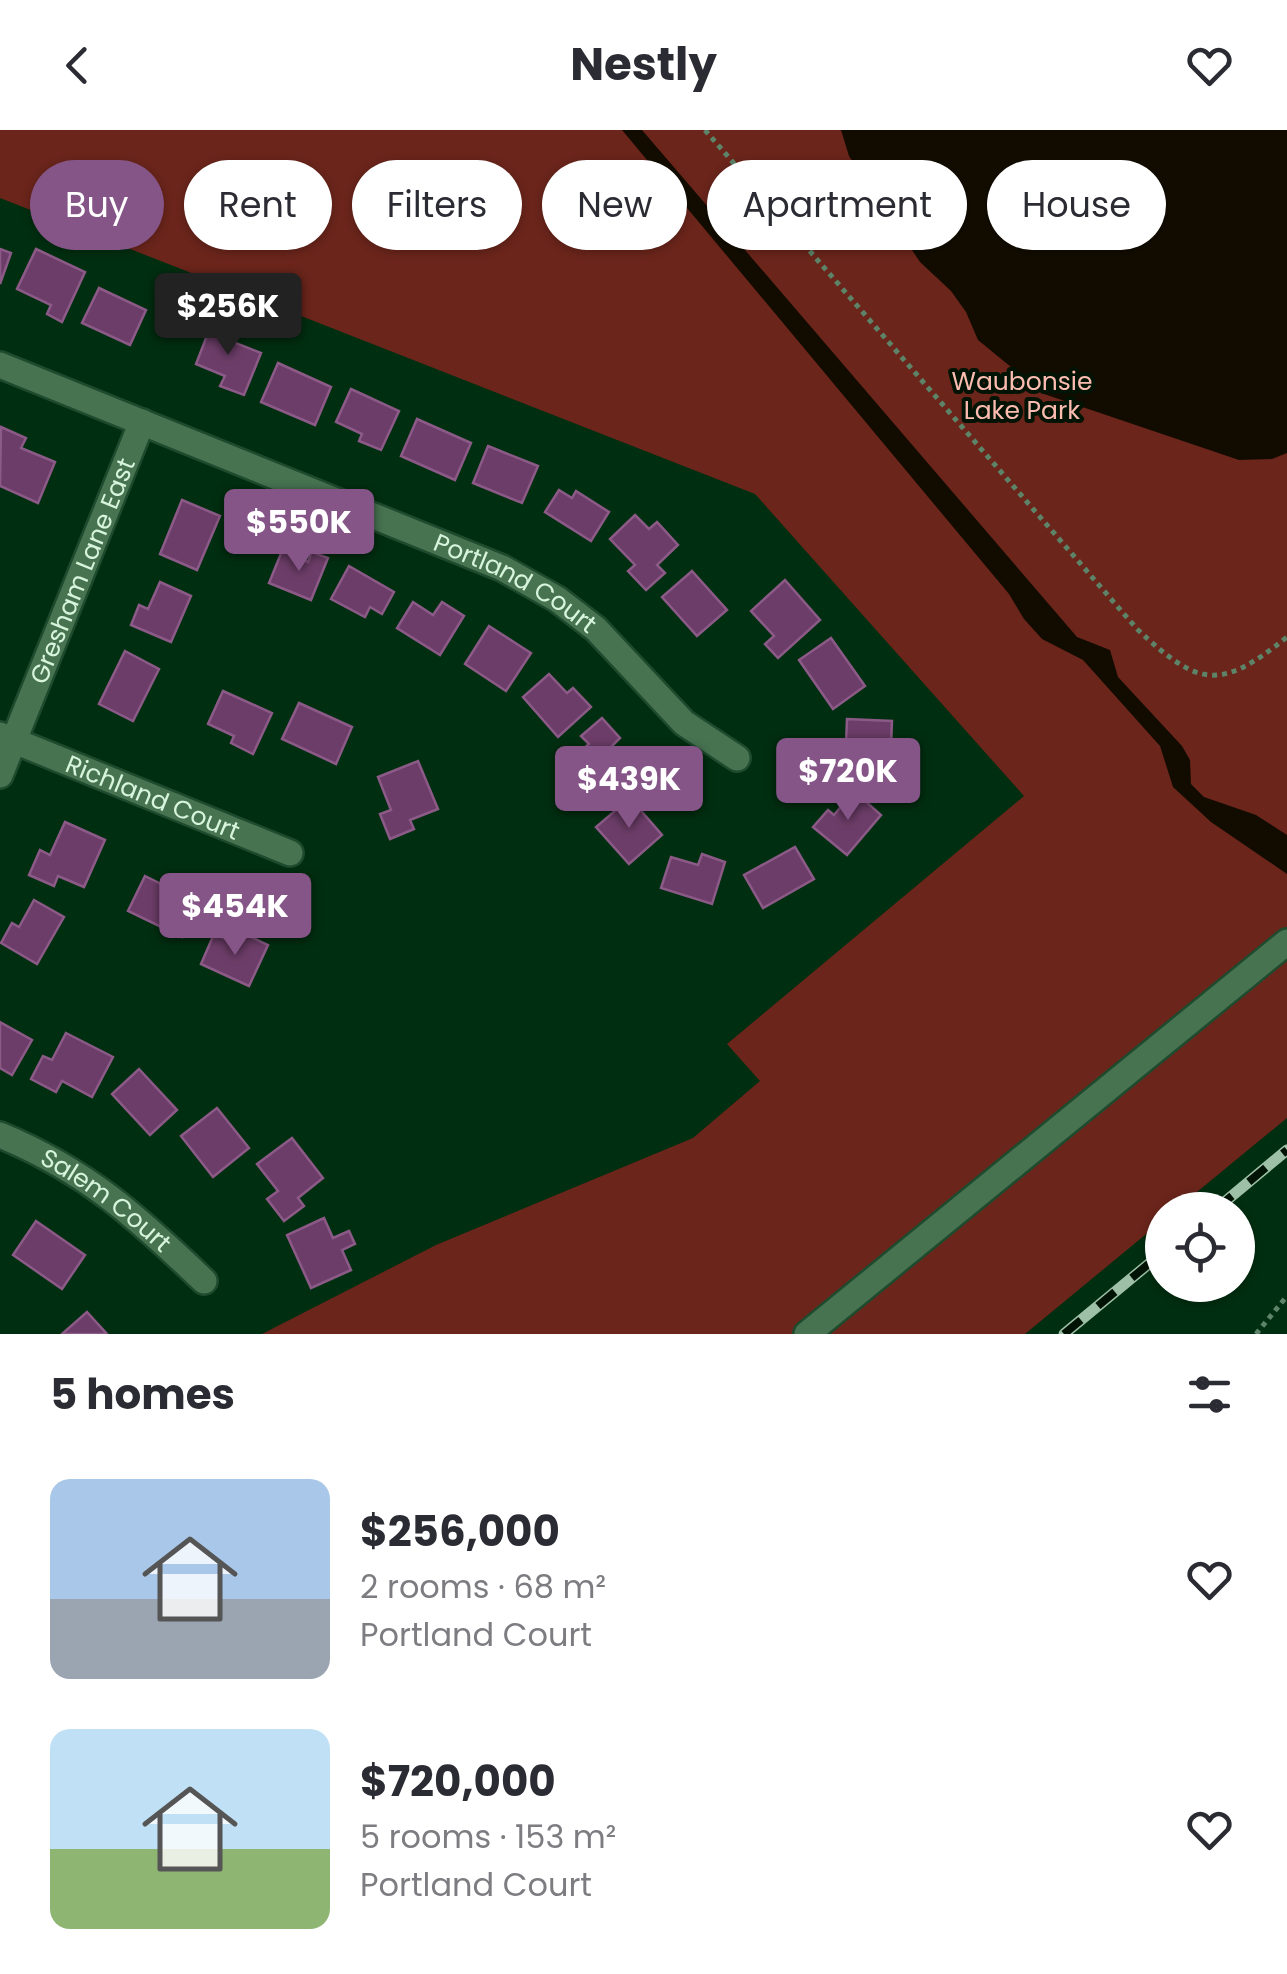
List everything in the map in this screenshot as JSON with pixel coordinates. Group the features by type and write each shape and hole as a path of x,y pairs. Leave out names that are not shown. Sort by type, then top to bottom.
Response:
{"street":[{"name":"Portland Court","path":"0,365 502,568 556,599 596,629 684,723 737,758"},
{"name":"Gresham Lane East","path":"0,775 7,738 142,422"},
{"name":"Richland Court","path":"7,738 290,853"},
{"path":"807,1334 1287,942"},
{"name":"Salem Court","path":"0,1135 55,1161 106,1192 134,1213 204,1281"}],"path":[{"path":"705,130 1136,629 1172,662 1207,676 1222,675 1252,663 1287,638"},
{"path":"1256,1334 1287,1296"}],"green space":[{"name":"Waubonsie Lake Park","path":"0,130 1287,130 1287,1118 1197,1192 1145,1192 1145,1235 1025,1334 262,1334 436,1245 693,1138 760,1081 727,1044 1024,796 755,494 133,250 164,250 164,160 30,160 30,210 0,198"}],"shaded area":[{"path":"622,130 642,130 668,160 647,160"},
{"path":"841,130 1287,130 1287,453 1272,459 1239,460 1044,394 978,340 966,312 951,291 912,250 967,250 967,160 852,160"},
{"path":"687,182 707,206 707,232 687,208"},
{"path":"722,250 745,250 1077,637 1110,650 1118,677 1182,746 1190,760 1191,784 1204,797 1256,815 1287,835 1287,874 1211,822 1173,787 1160,746 1083,660 1042,639 1009,594"}],"building":[{"path":"0,249 11,253 0,284"},
{"path":"36,250 85,272 62,322 47,314 51,305 17,289"},
{"path":"99,288 146,310 130,345 82,323"},
{"path":"213,320 233,327 228,340 261,353 244,395 220,386 225,376 196,364"},
{"path":"278,363 331,387 315,425 261,402"},
{"path":"351,389 399,411 381,450 359,441 362,434 336,422"},
{"path":"417,419 471,443 455,480 401,456"},
{"path":"1,427 26,438 21,448 55,462 38,503 0,486"},
{"path":"488,446 538,466 522,503 473,483"},
{"path":"559,490 572,498 576,491 609,512 591,541 545,512"},
{"path":"182,500 220,516 197,570 160,554"},
{"path":"635,515 649,529 657,522 678,545 657,565 665,573 646,590 628,571 635,565 610,539"},
{"path":"282,551 308,562 312,552 328,558 311,600 269,583"},
{"path":"349,566 394,592 382,614 370,607 365,617 331,599"},
{"path":"692,571 727,610 697,636 662,597"},
{"path":"785,580 820,620 778,658 765,644 774,636 751,611"},
{"path":"160,582 191,596 171,642 131,625 139,605 148,609"},
{"path":"413,602 433,615 442,602 464,616 440,655 397,628"},
{"path":"489,626 531,653 506,691 465,664"},
{"path":"831,638 865,686 833,709 799,660"},
{"path":"125,651 159,669 133,721 99,704"},
{"path":"549,674 567,693 573,688 591,707 558,737 523,697"},
{"path":"223,691 272,713 253,754 231,743 234,736 208,724"},
{"path":"299,703 352,727 336,764 282,739"},
{"path":"602,718 620,738 611,747 634,773 600,803 566,764 589,744 581,736"},
{"path":"847,719 892,721 890,771 845,769"},
{"path":"418,761 438,809 410,820 414,829 390,839 380,814 391,810 378,777"},
{"path":"854,791 881,815 847,855 813,827 828,810 834,815"},
{"path":"630,798 662,835 629,864 596,827"},
{"path":"65,822 105,840 84,887 58,876 54,886 29,875 40,850 50,855"},
{"path":"795,847 814,879 763,908 744,875"},
{"path":"702,854 725,862 712,904 661,888 671,857 698,865"},
{"path":"145,876 198,902 182,937 128,911"},
{"path":"34,900 64,917 37,964 1,943 12,923 19,927"},
{"path":"214,934 240,945 245,934 268,945 249,986 201,964"},
{"path":"0,1022 32,1040 12,1075 0,1068"},
{"path":"66,1033 113,1057 92,1097 62,1081 56,1092 31,1079 43,1056 52,1060"},
{"path":"139,1069 177,1110 150,1135 112,1094"},
{"path":"217,1108 249,1148 213,1177 181,1136"},
{"path":"292,1138 323,1178 298,1198 304,1206 284,1221 267,1199 278,1191 257,1164"},
{"path":"324,1218 333,1238 349,1231 355,1244 342,1250 351,1270 311,1288 287,1235"},
{"path":"36,1221 85,1255 62,1289 13,1255"},
{"path":"87,1312 107,1334 62,1334"}],"railway":[{"path":"1237,1192 1287,1150"},
{"path":"1064,1334 1145,1267"}]}
